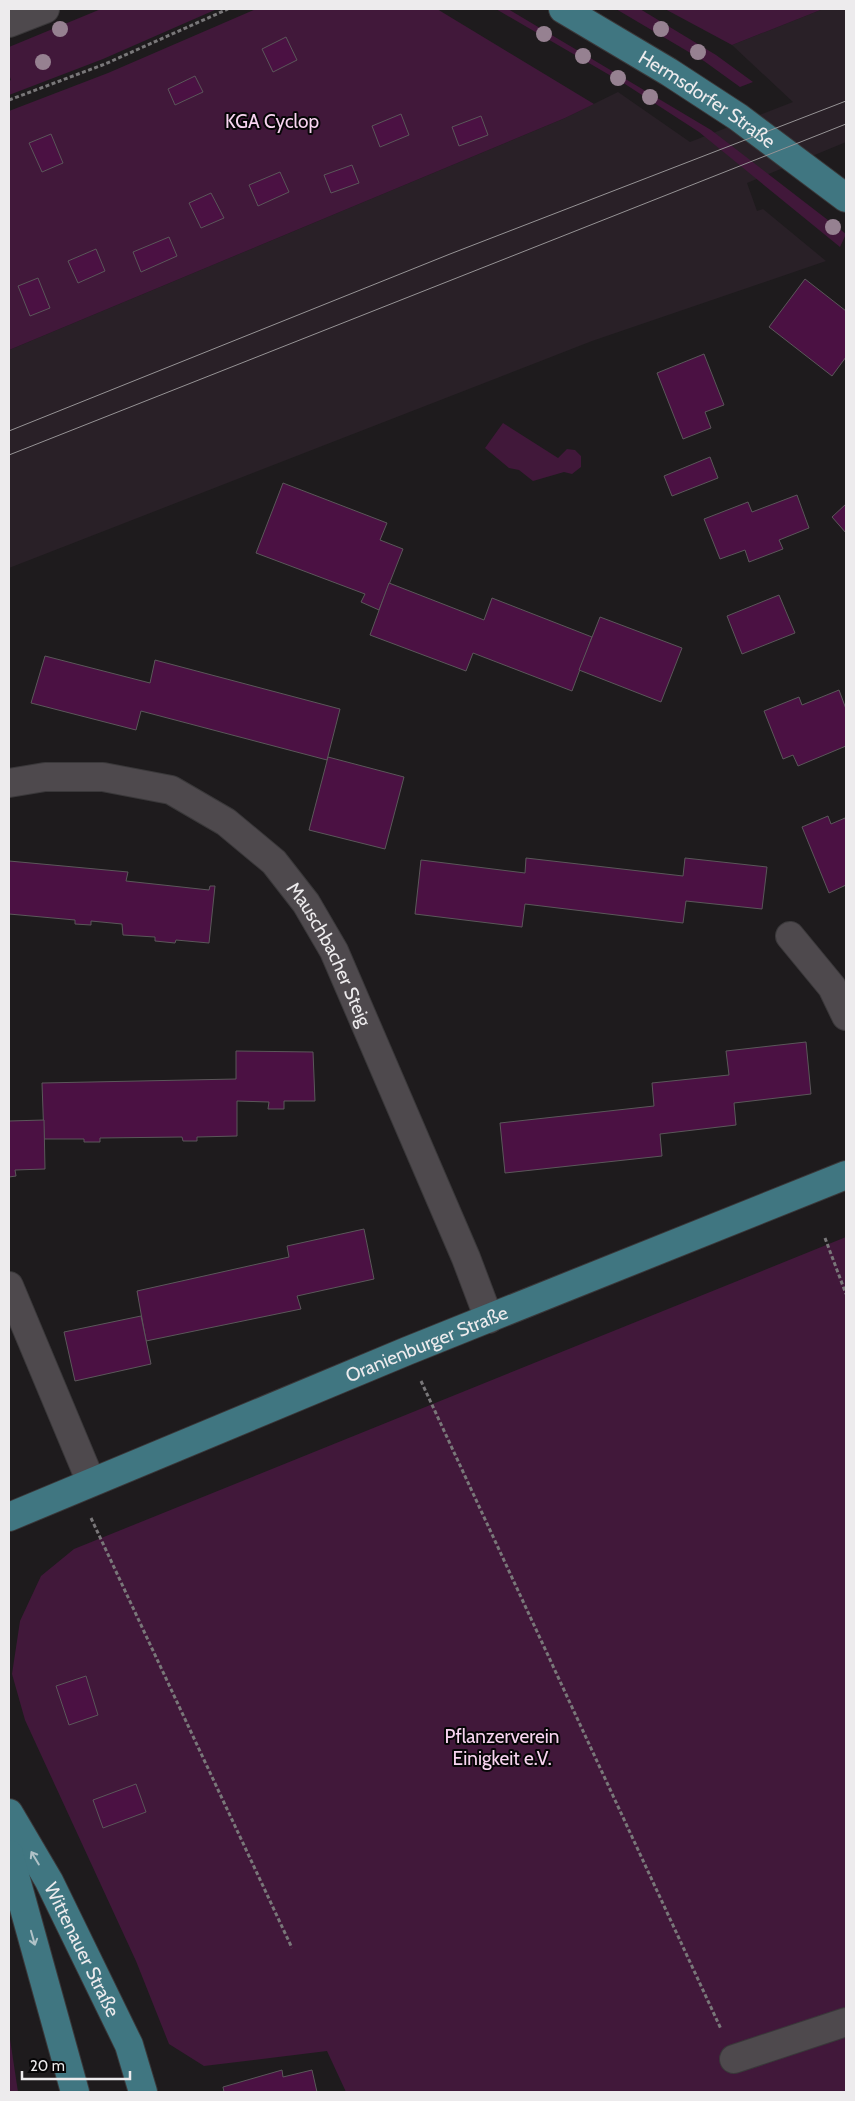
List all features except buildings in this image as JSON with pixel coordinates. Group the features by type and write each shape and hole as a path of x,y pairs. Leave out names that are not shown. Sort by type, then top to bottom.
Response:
{"main road":[{"name":"Hermsdorfer Straße","path":"563,9 670,72 738,117 846,198"},
{"name":"Oranienburger Straße","path":"9,1517 407,1351 846,1175"},
{"name":"Wittenauer Straße","path":"9,1813 49,1881 129,2045 143,2092"},
{"name":"Wittenauer Straße","path":"9,1854 14,1893 75,2092"}],"street":[{"path":"9,23 45,9"},
{"name":"Mauschbacher Steig","path":"9,784 45,777 103,777 171,790 226,822 274,862 306,903 334,951 466,1258 489,1319"},
{"path":"790,936 832,987 846,1016"},
{"path":"9,1286 84,1485"},
{"path":"734,2059 846,2022"}],"path":[{"path":"9,100 105,64 228,9"},
{"path":"824,1238 846,1294"},
{"path":"407,1351 734,2059"},
{"path":"84,1485 292,1948"}],"shaded area":[{"path":"823,9 846,9 846,142 747,183 757,211 763,209 826,261 592,341 9,568 9,350 565,118 618,92 690,142 793,102 732,45"}],"green space":[{"path":"101,9 217,9 103,59 9,95 9,81 11,80 9,74 9,47"},
{"name":"KGA Cyclop","path":"256,9 437,9 594,104 565,118 9,350 9,111 108,73"},
{"path":"496,9 508,9 711,130 846,234 840,247 699,132 625,84"},
{"path":"616,9 640,9 716,55 753,82 740,87 704,61"},
{"path":"665,9 823,9 732,45"},
{"path":"503,423 558,458 567,449 575,450 581,456 581,467 572,474 564,472 533,481 519,470 509,468 485,448"},
{"name":"Pflanzerverein Einigkeit e.V.","path":"846,1237 846,2092 346,2092 327,2051 204,2066 169,2044 136,1961 25,1720 12,1674 20,1621 41,1576 74,1549"},
{"path":"9,2034 10,2039 18,2092 9,2092"}],"tram line":[{"path":"9,431 450,254 846,101"},
{"path":"9,455 846,124"}]}
